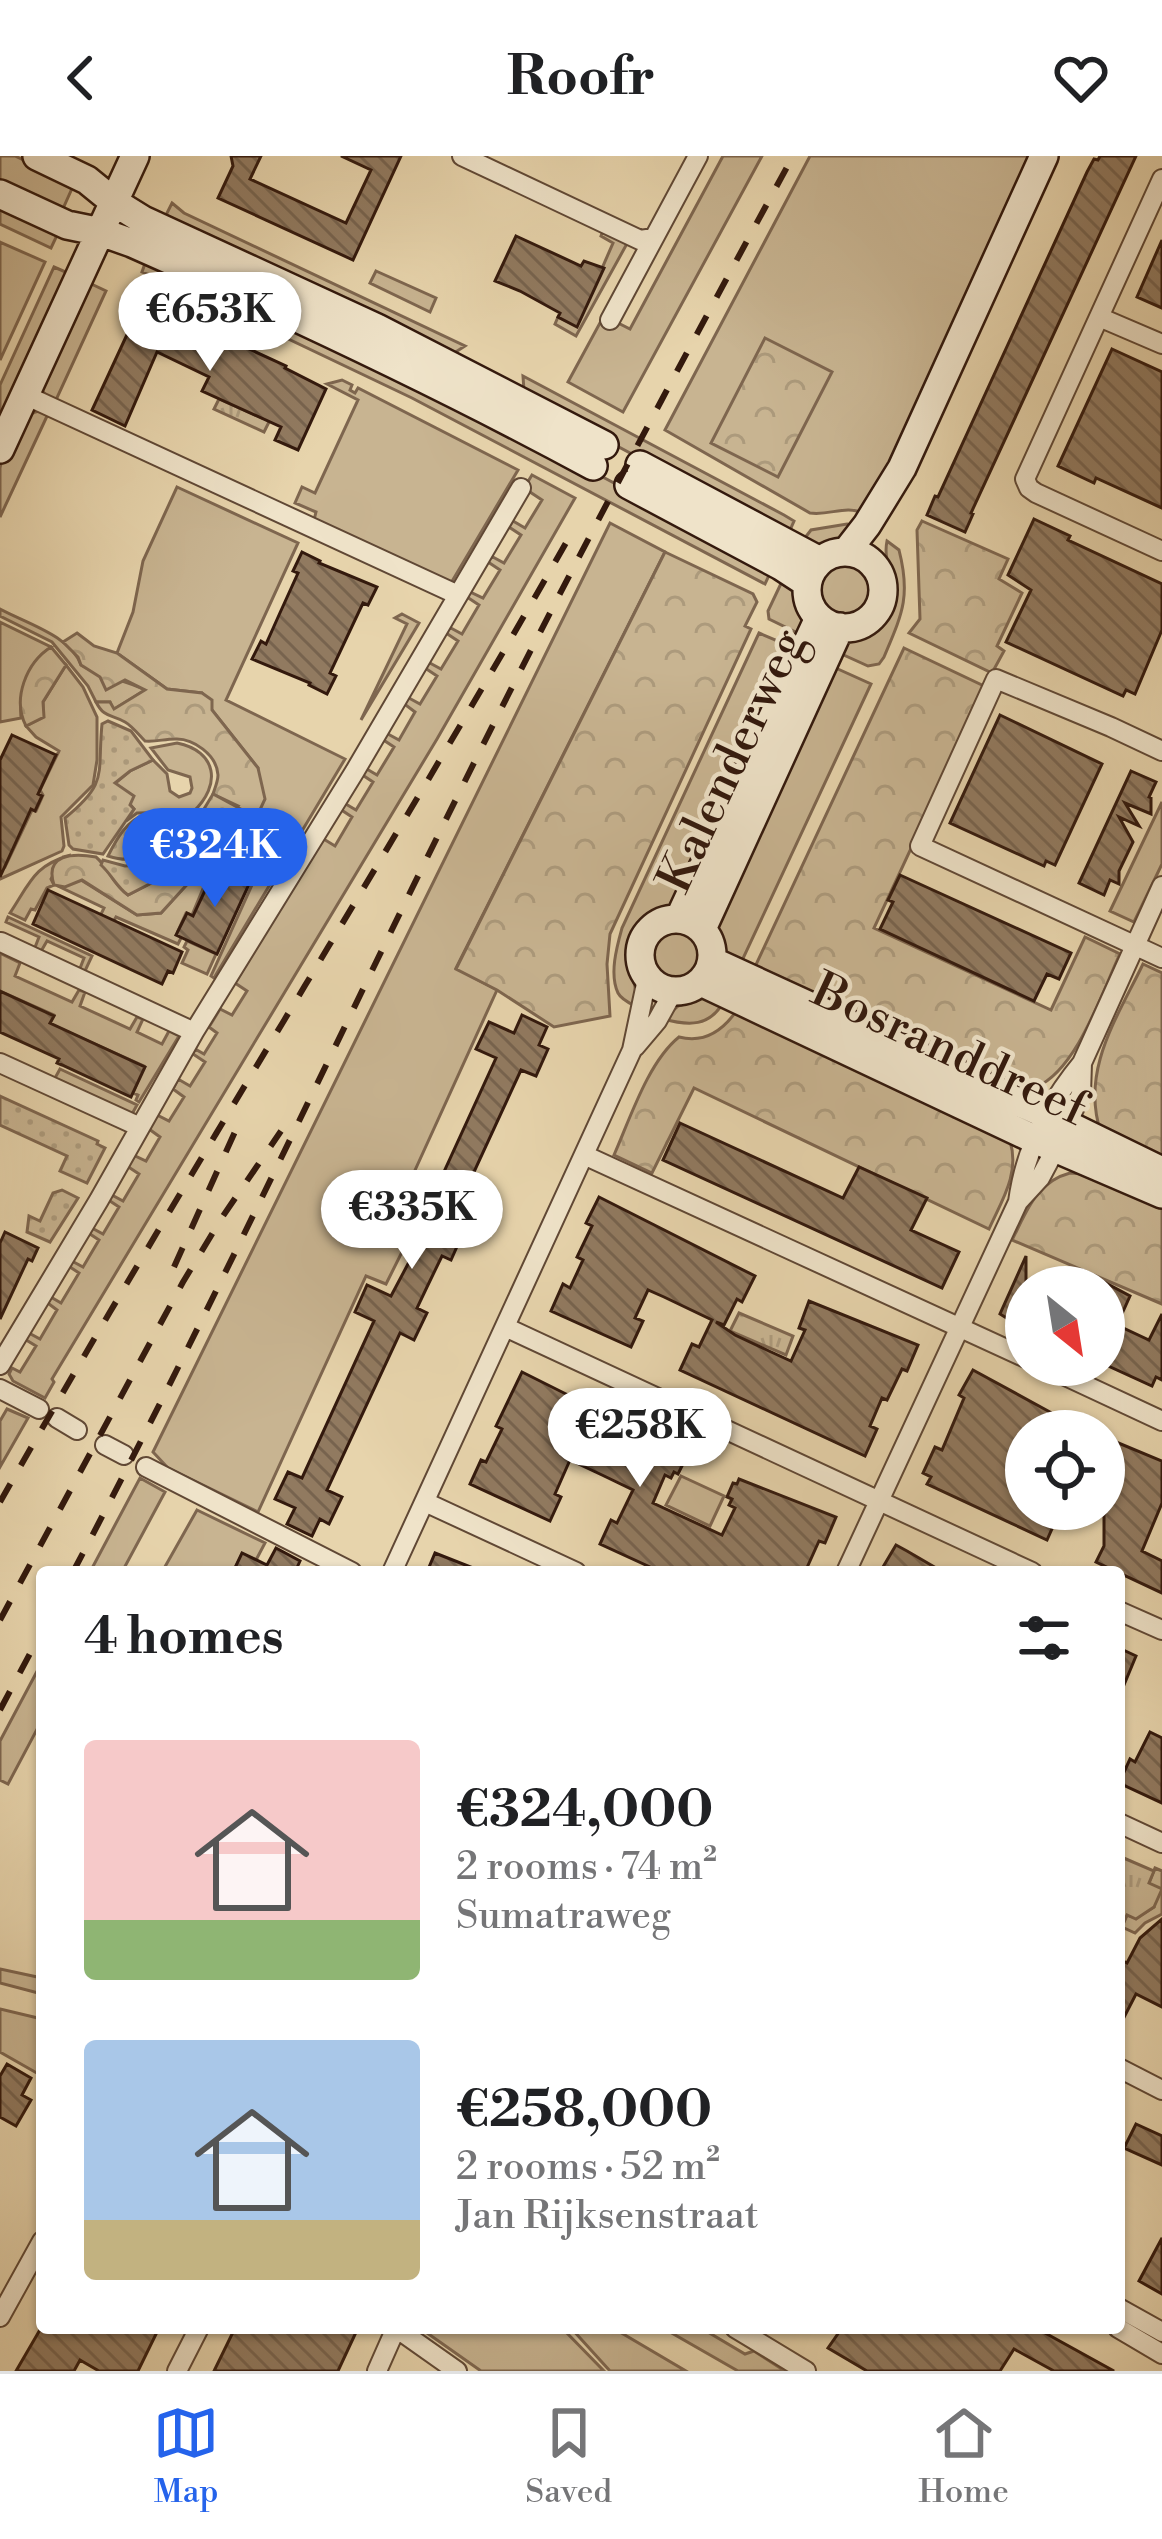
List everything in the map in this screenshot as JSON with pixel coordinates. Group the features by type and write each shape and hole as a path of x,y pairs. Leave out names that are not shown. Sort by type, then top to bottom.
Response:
{"main road":[{"path":"37,156 87,179 143,220 377,328 487,396 598,456"},
{"path":"0,449 135,156"},
{"path":"634,475 781,566 824,565 860,555 881,577 881,602 869,619 860,624 830,623 812,608 824,565 867,525 902,468 1044,156"},
{"path":"0,194 67,225 133,243 309,323 487,396"},
{"path":"873,564 902,468"},
{"name":"Kalenderweg","path":"690,924 830,623"},
{"path":"661,921 690,924 712,948 706,972 690,989 661,989 647,979 640,964 639,949 646,933 661,921"},
{"name":"Bosranddreef","path":"706,972 1051,1132 1162,1194"},
{"name":"Bosranddreef","path":"1051,1132 1162,1171"}],"street":[{"path":"462,156 640,240 654,238"},
{"path":"610,320 698,156"},
{"path":"1162,179 1025,479 1036,493 1162,551"},
{"path":"1099,317 1162,344"},
{"path":"25,395 458,596"},
{"path":"0,1366 194,1032 521,488"},
{"path":"1162,751 996,679 920,846 1162,958"},
{"path":"848,1566 1018,1202 1040,1178 1063,1086 1082,1063 1162,886"},
{"path":"1,943 194,1032"},
{"path":"395,1566 632,1050 647,979"},
{"path":"632,1050 674,992"},
{"path":"0,1063 140,1127"},
{"path":"584,1155 1005,1349"},
{"path":"505,1327 1019,1566"},
{"path":"1088,1386 1162,1420"},
{"path":"0,1389 39,1408"},
{"path":"57,1418 77,1430"},
{"path":"105,1444 124,1455"},
{"path":"146,1466 340,1566"},
{"path":"424,1502 563,1566"},
{"path":"1125,1614 1162,1630"},
{"path":"1125,1826 1162,1843"},
{"path":"1125,2071 1162,2090"},
{"path":"0,2317 36,2252"},
{"path":"1125,2311 1162,2332"},
{"path":"1125,2332 1162,2354"},
{"path":"177,2371 196,2334"},
{"path":"377,2371 393,2334"},
{"path":"405,2334 457,2371"},
{"path":"745,2334 806,2371"}],"green space":[{"path":"0,156 15,156 74,184 61,213 0,185"},
{"path":"723,156 762,156 623,412 568,382 601,321 630,329"},
{"path":"810,156 1037,156 865,514 851,510 810,513 665,430"},
{"path":"0,201 60,229 51,248 0,224"},
{"path":"172,203 184,213 465,346 454,353 162,223"},
{"path":"604,228 629,240 576,336 555,324 558,317 577,326 613,243 601,236"},
{"path":"0,242 45,262 0,360"},
{"path":"148,255 530,438 767,565 772,569 765,584 412,398 142,272"},
{"path":"54,267 75,276 0,438 0,385"},
{"path":"376,271 436,298 430,312 370,283"},
{"path":"85,281 106,291 56,400 41,389"},
{"path":"149,284 225,319 221,329 144,294"},
{"path":"765,338 832,372 778,477 711,443"},
{"path":"523,376 794,521 787,537 533,401 524,391"},
{"path":"342,380 355,393 358,388 518,470 451,583 314,520 316,512 295,503 302,487 315,493 358,400 327,384"},
{"path":"219,399 262,418 275,410 264,432 214,409"},
{"path":"43,411 48,414 0,517 0,468 5,450 20,423"},
{"path":"532,475 575,498 437,739 52,1379 45,1398 13,1381 12,1368 20,1372 36,1346 23,1338 27,1332 40,1339 57,1310 45,1301 49,1296 61,1303 79,1273 67,1265 70,1260 83,1267 99,1240 87,1232 90,1227 103,1234 119,1207 107,1199 110,1194 123,1201 139,1174 127,1166 133,1155 146,1161 160,1137 149,1129 157,1115 169,1121 184,1097 173,1089 178,1079 190,1086 205,1062 193,1054 195,1049 204,1054 217,1033 209,1027 220,1009 232,1015 247,991 235,983 322,838 335,846 352,817 340,809 344,803 356,810 373,782 361,774 365,768 377,775 394,747 382,739 386,733 399,740 415,712 403,703 407,697 420,704 437,676 425,668 428,662 441,669 458,641 446,633 449,627 462,634 479,605 467,597 470,592 483,598 500,570 488,562 491,556 504,563 521,535 509,527 513,521 525,528 542,500 524,488"},
{"path":"177,487 298,543 226,700 345,759 214,978 256,876 215,860 192,915 186,913 178,931 183,934 178,944 116,917 103,941 88,942 104,908 60,887 81,880 137,915 161,913 211,858 251,829 258,768 202,693 167,689 117,653 133,612 143,561"},
{"path":"922,521 1008,559 999,579 1022,593 997,646 1004,651 992,673 909,633 920,619 917,530"},
{"path":"610,523 665,552 456,968 497,990 386,1234 406,1244 386,1284 366,1276 258,1512 168,1468 153,1452"},
{"path":"847,524 858,527 839,542 825,546 801,543 811,530"},
{"path":"887,541 899,550 903,605 884,657 879,664 868,666 835,651 879,620 890,603"},
{"path":"665,552 753,594 757,602 745,626 751,629 610,934 610,1016 554,1027 456,969"},
{"path":"845,565 863,572 870,590 863,608 845,615 827,608 820,590 827,572"},
{"path":"785,575 802,604 804,636 769,619 768,611"},
{"path":"0,609 58,638 81,665 145,690 113,710 110,702 96,702 52,642 0,616"},
{"path":"402,614 419,623 361,720 407,624 395,618"},
{"path":"0,622 51,647 26,678 21,718 0,722"},
{"path":"77,633 94,646 117,653 167,689 202,693 212,700 212,710 258,768 265,799 251,829 211,858 161,913 137,915 82,880 65,887 54,885 53,867 70,856 96,857 128,895 161,878 238,806 213,794 217,768 203,749 182,739 145,741 128,724 102,711 96,702 110,702 114,709 145,690 125,680 106,690 100,677 81,665 63,642"},
{"path":"759,633 799,650 676,908 648,922 630,944 635,1006 621,997 615,985 622,928"},
{"path":"51,647 66,665 43,702 44,717 26,726 20,705 24,682"},
{"path":"904,648 986,687 874,928 1051,1010 1085,937 1120,954 1076,1047 1051,1078 1036,1087 1008,1089 753,971"},
{"path":"66,665 97,717 93,785 61,817 62,851 0,879 0,866 5,867 32,810 36,811 43,795 40,790 59,751 26,726 43,717 43,702"},
{"path":"829,665 871,684 740,965 723,952 715,930"},
{"path":"108,721 131,731 153,760 115,783 134,796 130,805 134,809 103,854 73,849 65,818 95,786 102,724"},
{"path":"177,743 200,753 211,770 202,802 193,812 137,813 126,821 134,809 114,784 153,760 167,774 170,791 179,797 190,793 190,777 168,770 151,748"},
{"path":"213,794 248,813 201,854 192,851 161,878 128,895 101,865 103,860 139,865 204,809"},
{"path":"1162,802 1162,864 1134,922 1110,911"},
{"path":"146,815 187,820 143,855 134,859 108,856 128,826"},
{"path":"63,858 51,879 54,885 47,888 35,910 25,920 10,913 34,876"},
{"path":"8,917 92,956 84,973 79,971 84,958 47,941 40,953 34,950 39,937 6,922"},
{"path":"676,933 694,940 701,958 694,976 676,983 658,976 651,958 658,940"},
{"path":"187,941 216,954 207,974 182,963"},
{"path":"0,953 20,963 15,976 72,1002 79,990 85,992 80,1006 130,1029 137,1017 143,1019 137,1032 162,1044 169,1031 179,1036 139,1102 133,1093 144,1066 50,1024 54,1015 0,991"},
{"path":"1143,964 1162,973 1162,1161 1101,1133 1096,1110 1095,1088 1104,1046"},
{"path":"704,998 724,1001 705,1020 663,1019 678,1006"},
{"path":"739,1007 1010,1141 1011,1175 989,1229 694,1088 652,1173 614,1155 641,1092 668,1048 679,1037 714,1033"},
{"path":"60,1069 137,1105 132,1114 55,1078"},
{"path":"0,1096 105,1148 87,1183 60,1171 67,1156 0,1125"},
{"path":"1095,1175 1162,1206 1162,1304 1125,1288 1125,1266 1073,1266 1012,1240 1028,1208 1058,1177"},
{"path":"62,1190 78,1198 50,1242 27,1232 29,1216 40,1221 53,1193"},
{"path":"739,1313 793,1336 786,1355 730,1331"},
{"path":"7,1409 28,1418 0,1467 0,1421"},
{"path":"681,1476 724,1496 710,1526 666,1505"},
{"path":"140,1478 165,1492 125,1566 93,1566"},
{"path":"197,1510 265,1543 256,1560 242,1554 236,1566 165,1566"},
{"path":"36,1673 36,1731 8,1784 0,1780 0,1741"},
{"path":"1125,1859 1154,1871 1149,1883 1162,1889 1154,1907 1136,1919 1127,1915 1125,1919"},
{"path":"1155,1868 1162,1871 1162,1914 1135,1933 1125,1928 1125,1920 1154,1907 1149,1883"},
{"path":"0,1969 36,1977 36,1992 0,1983"},
{"path":"0,2009 36,2018 36,2073 0,2052"},
{"path":"429,2334 568,2334 604,2371 481,2371"},
{"path":"576,2334 623,2334 686,2371 610,2371"},
{"path":"673,2334 711,2334 745,2354 754,2351 785,2371 738,2371"}],"building":[{"path":"231,156 261,156 250,179 346,223 371,170 341,156 401,156 353,260 218,198 233,166"},
{"path":"1100,156 1136,156 965,532 927,515 1087,172"},
{"path":"516,236 581,266 584,261 604,268 577,327 558,317 560,313 495,281"},
{"path":"1162,240 1162,308 1137,297"},
{"path":"143,300 326,389 298,450 275,440 281,427 202,391 209,377 157,352 125,426 92,410"},
{"path":"1112,349 1162,372 1162,508 1058,466"},
{"path":"1034,519 1162,584 1162,630 1135,694 1126,690 1123,696 1006,642 1031,590 1008,575"},
{"path":"302,552 377,587 368,605 363,603 330,673 336,676 327,694 252,659 261,641 266,644 298,573 293,571"},
{"path":"1000,715 1102,764 1055,865 1046,861 1044,866 950,823"},
{"path":"12,735 56,755 38,794 42,796 35,811 31,809 0,877 0,760"},
{"path":"1131,771 1156,782 1149,797 1151,814 1125,803 1139,826 1119,817 1133,842 1119,871 1119,884 1110,880 1104,895 1079,883"},
{"path":"217,865 251,880 217,954 176,935 187,913 193,916"},
{"path":"900,875 1071,953 1059,979 1047,974 1034,1001 880,929"},
{"path":"48,890 182,952 173,973 168,971 162,984 33,924"},
{"path":"0,991 54,1016 50,1023 145,1067 131,1097 0,1032"},
{"path":"522,1015 547,1027 539,1045 548,1049 536,1076 521,1070 449,1226 463,1233 451,1260 442,1256 417,1308 427,1313 414,1340 400,1333 327,1490 342,1497 329,1524 320,1519 312,1536 287,1524 295,1508 275,1499 288,1472 302,1478 374,1321 355,1312 367,1285 391,1296 409,1262 417,1244 391,1233 404,1206 423,1215 442,1176 496,1058 476,1049 489,1022 514,1033"},
{"path":"680,1123 843,1198 859,1167 927,1198 911,1230 959,1252 942,1288 663,1160"},
{"path":"599,1197 755,1276 724,1325 716,1322 769,1351 791,1361 805,1330 799,1328 809,1301 918,1345 907,1371 902,1369 887,1400 882,1398 870,1426 877,1429 865,1456 680,1370 692,1344 699,1347 712,1320 664,1297 648,1290 635,1318 643,1321 631,1347 551,1311 563,1284 570,1288 583,1260 577,1257"},
{"path":"5,1232 38,1248 32,1261 28,1259 0,1319 0,1243"},
{"path":"1162,1314 1162,1380 1156,1377 1152,1386 1125,1374 1125,1329 1149,1340"},
{"path":"973,1370 1046,1410 1005,1410 1005,1520 927,1484 931,1477 923,1473 935,1447 942,1450 964,1398 959,1395"},
{"path":"522,1372 684,1453 678,1474 665,1475 653,1503 722,1535 735,1508 727,1497 739,1479 836,1517 808,1566 648,1566 600,1544 633,1490 570,1460 555,1494 561,1497 550,1521 470,1484 502,1429 496,1426"},
{"path":"1125,1446 1162,1461 1162,1503 1142,1551 1162,1561 1162,1593 1125,1576 1125,1566 1096,1562 1104,1546 1104,1530 1125,1530"},
{"path":"1026,1530 1051,1530 1047,1540"},
{"path":"896,1545 933,1566 884,1566"},
{"path":"276,1548 300,1561 298,1566 236,1566 242,1553 267,1565"},
{"path":"435,1553 468,1566 430,1566"},
{"path":"1125,1651 1136,1656 1125,1683"},
{"path":"1150,1732 1162,1738 1162,1803 1125,1786 1125,1770 1130,1759 1135,1762"},
{"path":"1162,1919 1162,2007 1136,1994 1125,2015 1125,1962 1140,1938"},
{"path":"7,2064 31,2078 22,2095 31,2100 16,2126 0,2117 0,2076"},
{"path":"1136,2124 1162,2136 1162,2165 1125,2148"},
{"path":"1162,2238 1162,2294 1139,2281"},
{"path":"38,2334 156,2334 138,2371 99,2371 80,2360 74,2371 16,2371"},
{"path":"232,2334 355,2334 338,2371 214,2371"},
{"path":"838,2334 1047,2334 1114,2371 1054,2371 1014,2349 1000,2371 867,2371 828,2348"}],"railway":[{"path":"76,1566 500,711 793,156"},
{"path":"0,1502 571,534"},
{"path":"174,1267 243,1114"},
{"path":"0,1620 183,1282 281,1131"},
{"path":"0,1710 36,1642"}]}
